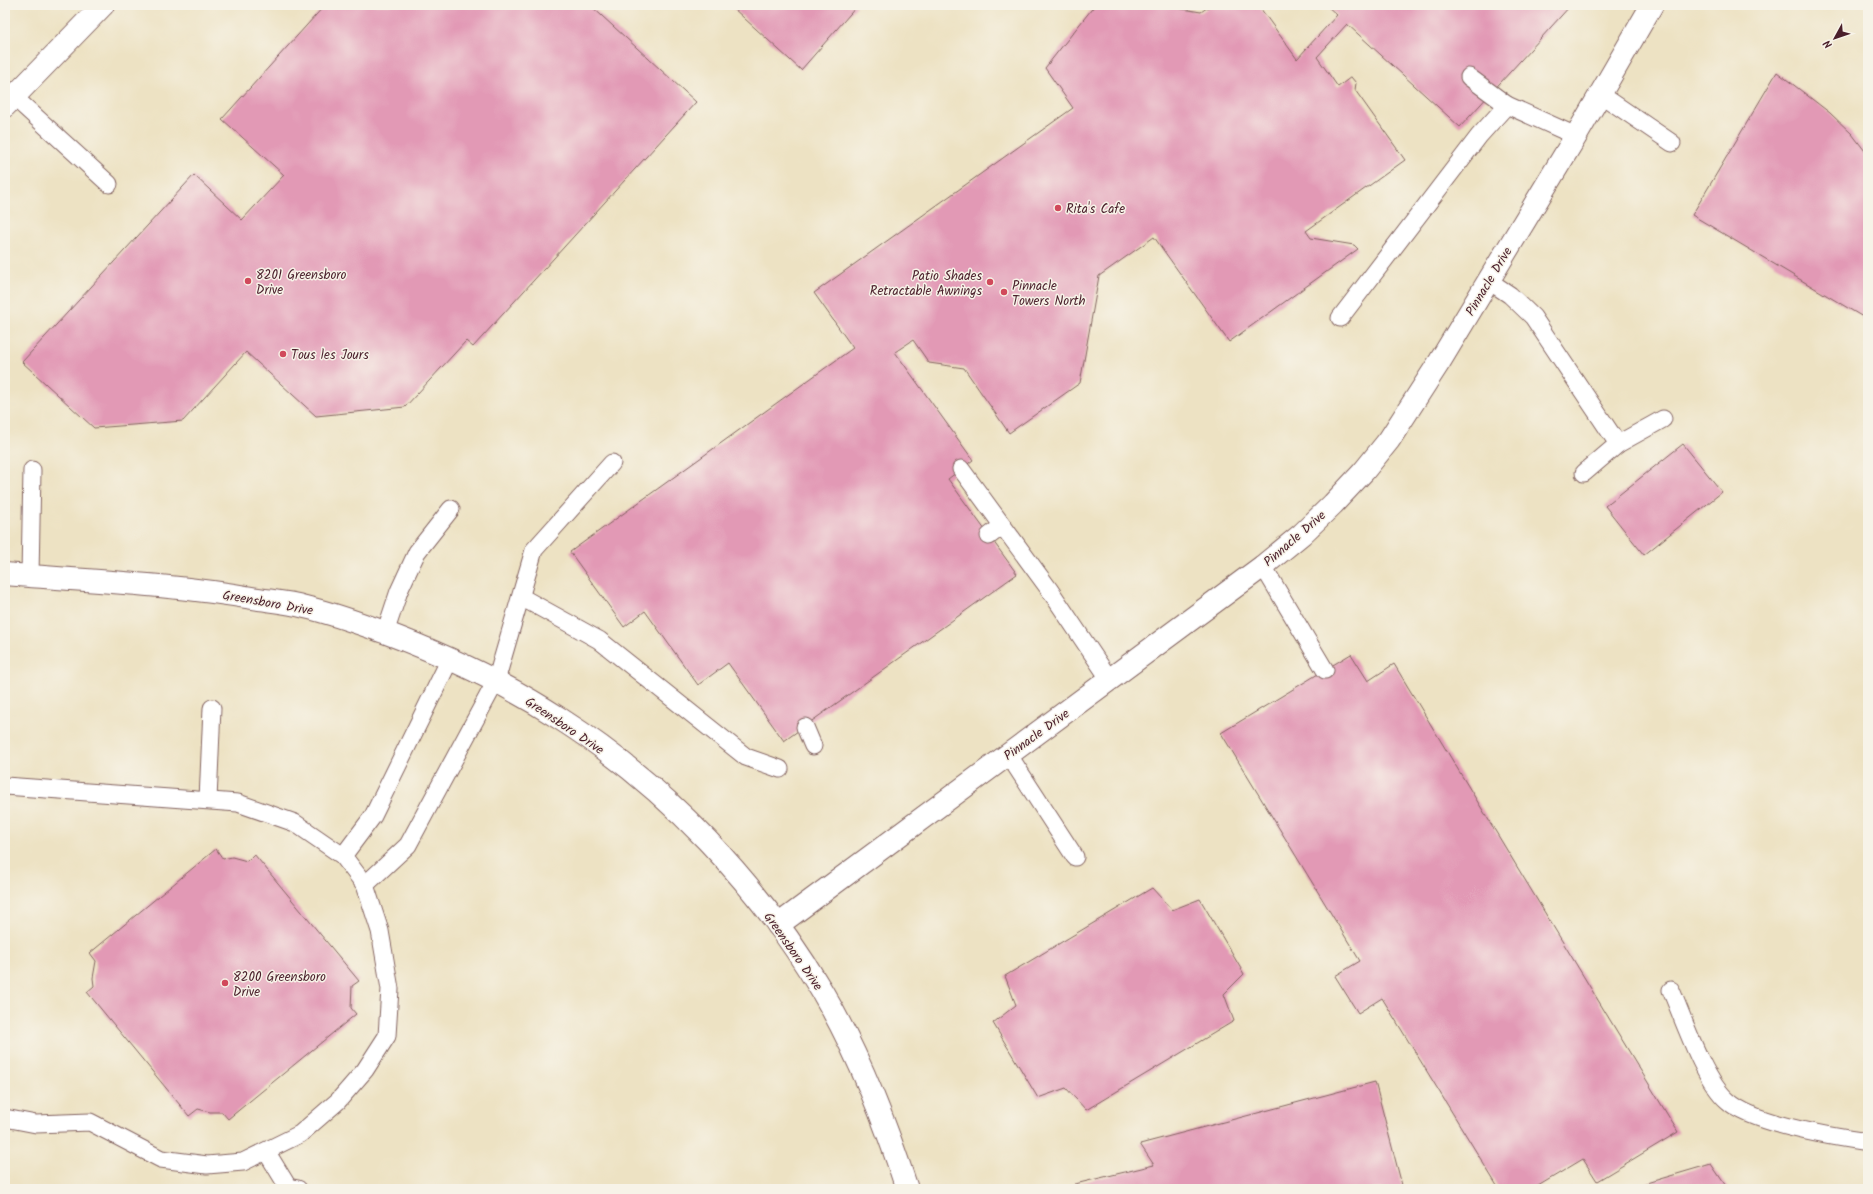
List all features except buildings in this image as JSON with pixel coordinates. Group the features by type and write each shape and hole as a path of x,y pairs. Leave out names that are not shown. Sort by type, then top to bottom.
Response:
{"street":[{"path":"10,102 103,5"},
{"name":"Pinnacle Drive","path":"778,925 1263,566 1302,534 1333,504 1369,465 1409,410 1576,136 1652,5"},
{"name":"Greensboro Drive","path":"5,574 195,589 304,606 385,633 450,659 496,681 560,718 620,761 679,813 722,856 778,925 823,994 862,1068 890,1136 907,1189"}],"lane":[{"path":"1469,77 1507,105 1576,136"},
{"path":"1600,94 1672,142"},
{"path":"10,102 109,184"},
{"path":"1340,318 1479,136 1507,105"},
{"path":"1489,281 1510,295 1533,317 1618,444"},
{"path":"1584,473 1618,444 1663,419"},
{"path":"365,885 408,845 496,681 534,550 612,463"},
{"path":"961,469 995,531 1049,589 1110,680"},
{"path":"30,576 32,470"},
{"path":"385,633 399,591 417,552 450,509"},
{"path":"1263,566 1325,670"},
{"path":"521,597 600,640 746,757 780,769"},
{"path":"343,856 373,816 450,659"},
{"path":"208,800 212,708"},
{"path":"804,727 814,746"},
{"path":"1008,754 1075,857"},
{"path":"5,786 238,803 295,823 343,856 365,885 380,931 390,989 387,1036 365,1070 338,1101 300,1134 243,1162 207,1165 161,1159 90,1122 36,1124 5,1118"},
{"path":"1671,990 1703,1064 1717,1088 1728,1102 1741,1109 1787,1126 1868,1142"},
{"path":"266,1151 288,1187 298,1189"}],"place":[{"name":"Rita's Cafe","path":"1058,208"},
{"name":"8201 Greensboro Drive","path":"248,281"},
{"name":"Patio Shades Retractable Awnings","path":"990,282"},
{"name":"Pinnacle Towers North","path":"1004,292"},
{"name":"Tous les Jours","path":"283,354"},
{"name":"8200 Greensboro Drive","path":"225,983"}]}
